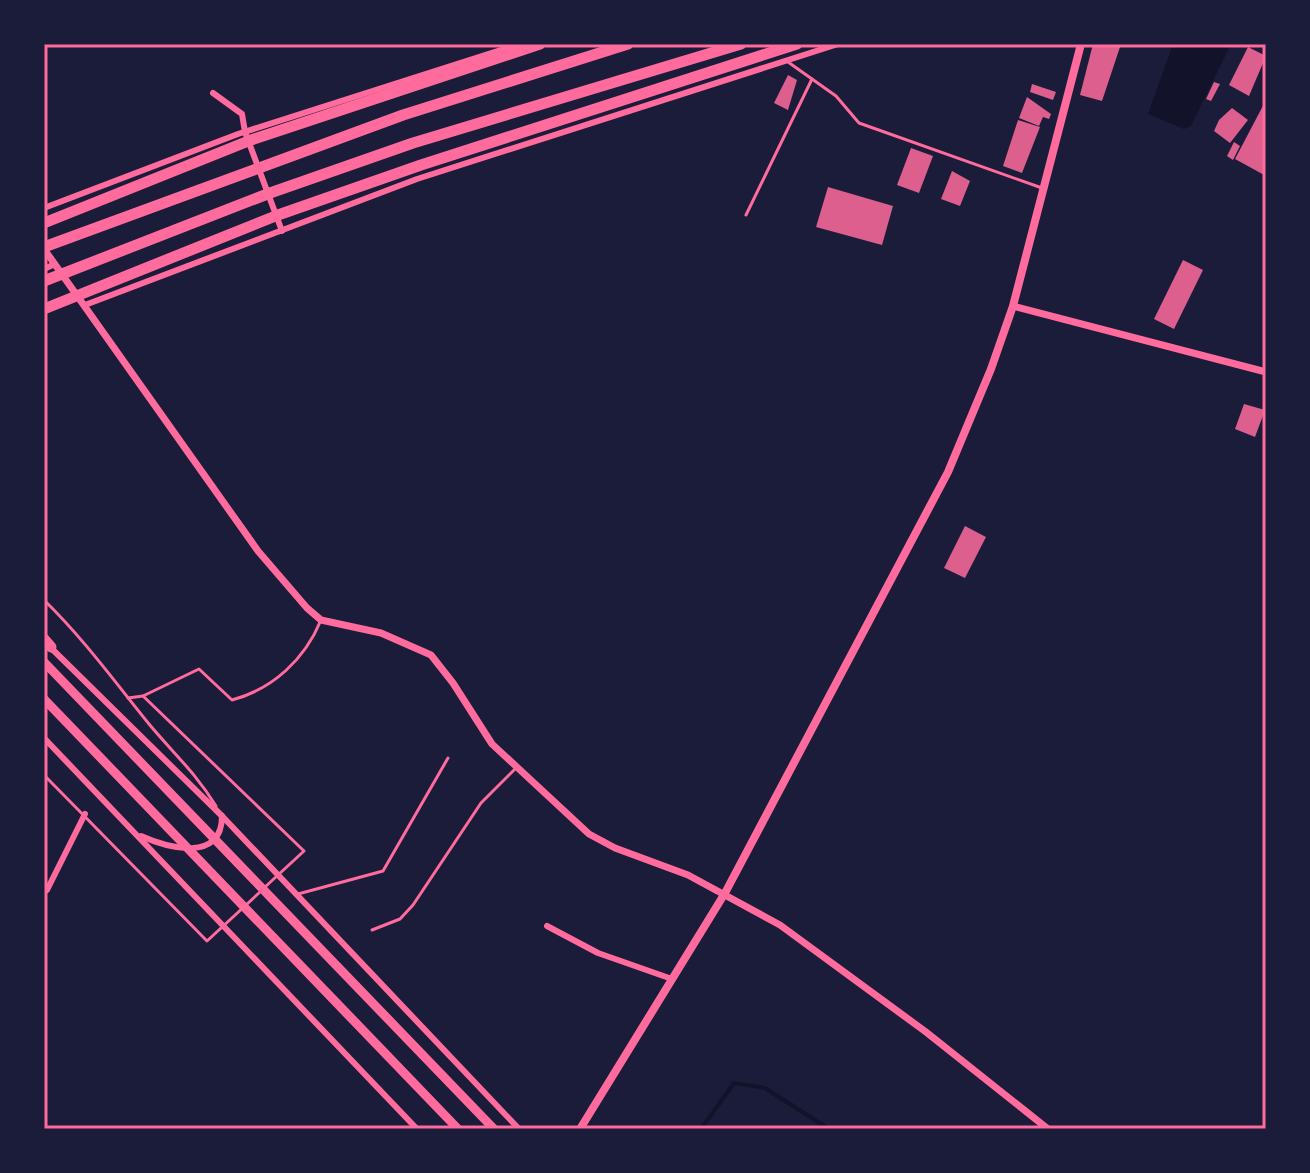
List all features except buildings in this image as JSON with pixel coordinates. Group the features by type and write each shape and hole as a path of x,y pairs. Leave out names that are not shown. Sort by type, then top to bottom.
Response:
{"highway":[{"path":"44,223 251,140 540,44"},
{"path":"44,248 346,134 628,44"},
{"path":"44,281 270,193 413,143 741,44"},
{"path":"44,309 293,210 797,44"}],"main road":[{"path":"580,1129 725,893 948,472 991,369 1013,306 1046,189 1081,44"},
{"path":"44,662 494,1129"},
{"path":"44,699 458,1129"}],"street":[{"path":"44,208 245,132 520,44"},
{"path":"85,305 417,179 838,44"},
{"path":"213,93 242,114 245,132 282,231"},
{"path":"44,248 258,551 321,620 381,633 431,655 492,744 589,834 725,893 792,933 926,1032 1048,1129"},
{"path":"44,269 55,264"},
{"path":"1013,306 1266,372"},
{"path":"46,642 222,816 519,1129"},
{"path":"44,738 417,1129"},
{"path":"47,890 85,814"},
{"path":"138,835 169,849 196,850 214,839 222,827 222,816"},
{"path":"547,926 598,953 672,979"}],"lane":[{"path":"786,61 836,96 859,123 918,147 1046,189"},
{"path":"746,215 812,79"},
{"path":"44,600 197,774 222,816"},
{"path":"128,698 143,696 199,669 232,700 256,692 302,655 321,620"},
{"path":"44,775 207,941 304,851 143,696"},
{"path":"44,748 55,748"},
{"path":"294,895 383,871 448,758"},
{"path":"372,930 400,919 413,905 481,803 516,768"}],"shaded area":[{"path":"1173,44 1231,44 1191,126 1184,129 1148,114"}],"waterway":[{"path":"701,1129 734,1083 765,1088 829,1129"}]}
